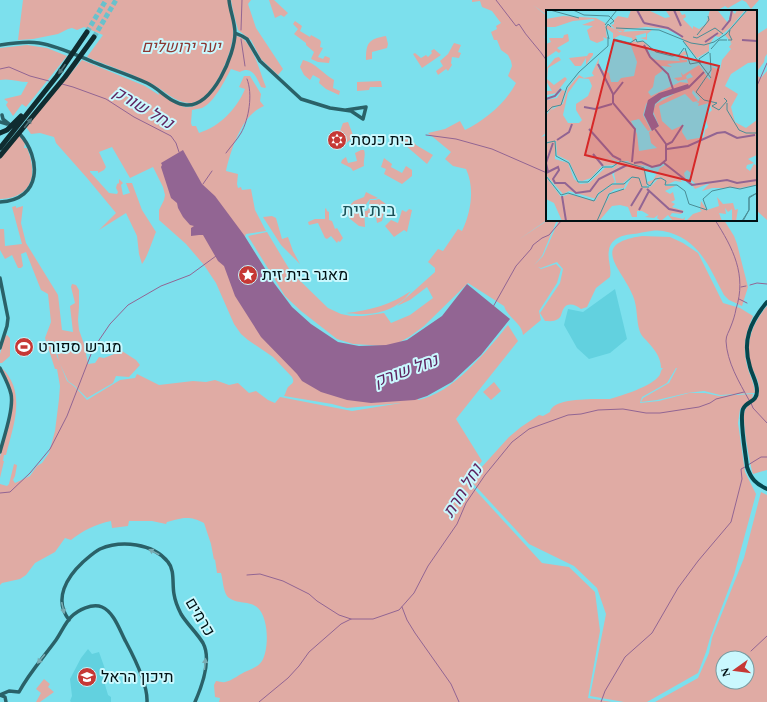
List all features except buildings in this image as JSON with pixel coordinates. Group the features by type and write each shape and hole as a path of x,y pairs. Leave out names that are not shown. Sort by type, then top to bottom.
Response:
{"highway":[{"path":"1,152 47,90 87,32"},
{"path":"1,152 65,77 94,37"},
{"path":"0,134 10,128 47,90"}],"main road":[{"path":"767,302 757,314 749,329 748,360 757,388 756,397 754,400 747,403 742,411 750,474 754,481 767,489"}],"street":[{"path":"0,46 22,42 40,43 51,46 146,83 178,103 190,105 204,99 217,84 228,58 235,33 229,0"},
{"path":"235,33 246,39 261,62 300,98 330,108 346,110 363,118 366,112 366,107 346,110"},
{"path":"1,113 0,121 13,127"},
{"path":"0,202 13,200 22,196 30,187 35,176 34,164 30,149 13,127 3,119 1,113"},
{"path":"0,278 8,318 0,348"},
{"path":"0,368 9,388 11,397 0,452"},
{"name":"כרמים","path":"69,620 64,614 61,604 64,588 71,575 94,553 105,547 124,544 140,546 156,552 169,563 172,572 174,594 178,606 185,620 205,648 205,669 196,702"},
{"path":"6,700 0,695 9,691 19,692 29,674 52,645 69,620 77,613 92,607 102,607 108,611 117,624 130,649 142,679 147,696 147,702"},
{"path":"6,700 5,693 9,691"}],"shaded area":[{"path":"615,289 627,339 610,353 589,359 577,348 564,325 568,309 583,312"},
{"name":"תיכון הראל","path":"88,649 92,654 99,652 105,669 101,671 108,695 111,697 111,702 70,701 72,696 70,679 81,658"}],"green space":[{"name":"יער ירושלים","path":"23,0 228,0 233,26 233,39 226,62 214,86 198,101 189,103 174,98 144,80 87,57 103,35 84,27 77,30 72,28 58,34 33,39 18,40"},
{"path":"231,0 251,0 248,4 256,28 283,69 278,75 261,59 251,40 238,30"},
{"path":"269,0 274,0 288,13 284,17 281,15 275,18"},
{"path":"472,0 742,0 728,8 725,6 718,10 546,10 546,14 533,5 546,15 546,25 544,28 546,27 546,39 543,35 546,40 546,133 541,137 546,135 546,221 518,240 546,221 557,221 542,256 534,265 543,256 559,221 725,221 737,244 748,287 742,306 729,300 724,295 708,264 694,247 686,240 663,231 625,235 615,240 610,246 609,253 610,277 596,288 587,307 581,309 574,305 568,305 562,311 561,316 555,321 545,321 540,313 560,283 563,269 557,262 541,268 538,267 541,269 556,264 561,269 557,283 539,311 541,320 523,335 520,327 504,306 468,283 424,326 396,344 386,346 353,344 337,339 301,311 285,296 248,236 267,232 291,272 328,308 341,314 363,316 384,313 391,323 410,315 433,298 427,287 410,300 397,306 435,272 435,268 428,262 438,249 443,251 458,229 462,231 470,208 471,192 469,176 466,169 453,166 445,159 451,152 428,133 445,129 460,121 465,130 494,111 506,98 516,83 508,76 512,66 511,61 508,55 501,50 497,40 494,40 491,32 497,29 496,26 501,23 492,11 482,7 480,1 472,2"},
{"path":"742,0 759,0 751,9 746,2"},
{"path":"295,21 302,26 300,31 310,37 311,35 320,40 320,47 323,48 318,57 323,59 325,56 330,58 329,63 318,62 311,59 314,52 306,45 306,43 294,34 298,29 293,24"},
{"path":"767,28 767,54 764,62 757,72 757,34"},
{"path":"236,36 242,38 247,43 255,57 266,87 261,87 256,76 251,71 244,70 240,72 231,69 219,91 211,101 202,108 192,110 191,123 192,126 196,126 199,133 220,122 232,110 241,97 245,89 239,87 244,76 250,76 261,94 260,101 264,106 254,112 243,125 230,156 226,171 238,174 238,188 241,187 242,190 251,189 255,210 266,231 246,234 236,261 286,349 418,396 418,400 431,396 443,389 468,370 508,325 518,341 456,419 482,461 467,481 542,563 569,567 595,592 600,631 588,698 612,702 219,702 220,698 215,697 214,685 216,681 224,682 231,680 259,665 262,661 267,642 266,626 262,613 258,608 251,604 234,601 227,596 221,573 217,573 215,559 214,560 211,544 204,523 190,518 181,518 167,522 166,524 152,521 129,521 128,526 112,528 111,521 100,524 71,540 65,538 55,552 35,563 26,575 20,579 2,583 0,585 0,484 7,486 9,484 14,464 17,465 13,480 15,483 30,476 49,453 55,431 60,386 57,369 55,369 45,338 51,322 48,294 41,290 26,252 21,254 23,266 18,268 12,255 5,259 0,250 0,229 4,229 5,246 22,244 12,207 16,206 16,208 23,206 21,223 26,243 58,295 62,330 73,332 70,306 75,303 71,287 72,284 76,285 79,290 79,330 84,344 88,364 95,363 99,357 104,358 122,351 136,360 140,365 129,377 116,376 113,383 87,398 68,381 60,364 67,381 87,400 120,380 135,378 137,374 159,385 215,380 229,385 238,383 249,393 256,391 268,400 275,403 280,397 352,411 401,403 347,408 284,396 288,387 293,382 292,377 273,357 241,334 234,324 216,283 204,265 186,244 159,220 159,210 165,195 163,187 153,167 130,178 112,147 99,152 106,167 104,170 98,173 98,171 90,171 109,193 117,194 118,192 116,188 117,184 119,183 119,179 123,183 121,185 123,195 130,193 126,183 132,183 142,210 156,232 142,264 137,236 126,213 99,230 116,213 56,143 54,137 40,133 31,134 26,127 82,60 145,86 159,95 158,91 181,106 194,106 209,95 215,88 228,63","holes":["48,340 55,348 59,361"]},
{"path":"386,36 388,44 387,48 372,52 372,59 366,60 367,49 370,42 376,38"},
{"path":"454,43 461,45 458,52 461,53 459,58 452,57 452,65 448,71 446,69 438,75 436,71 443,66 440,61 448,54"},
{"path":"27,45 47,48 67,56 26,107 22,104 13,116 6,105 8,102 4,99 21,95 28,82 7,79 0,80 0,48"},
{"path":"434,49 441,55 422,68 413,54 415,53 421,58 426,55 428,57"},
{"path":"303,60 316,66 334,80 333,88 340,91 339,95 326,89 319,83 320,79 313,75 310,80 304,75 300,67"},
{"path":"767,71 767,220 757,211 757,76 761,78"},
{"path":"381,81 382,87 370,87 369,90 357,91 357,82"},
{"path":"348,122 353,135 344,145 337,135 343,123"},
{"path":"400,134 408,135 416,145 433,155 427,164 405,145 399,142"},
{"path":"19,135 25,143 24,148 27,148 30,158 32,175 30,183 20,194 11,198 0,199 0,159"},
{"path":"364,150 365,152 364,166 353,171 351,168 341,163 346,157 348,163 357,161 355,153"},
{"path":"384,158 392,164 391,167 402,173 406,166 412,170 412,176 402,184 384,174 386,169 381,167"},
{"path":"366,192 378,198 370,199 364,207 365,227 359,226 349,218 347,209 351,210 352,206 350,205 354,201 364,197"},
{"path":"379,199 386,204 382,207 384,213 382,221 377,223 376,217 365,217 365,211 373,207 372,204 369,204 370,200"},
{"path":"326,208 329,212 329,220 332,221 335,229 337,228 343,238 340,242 338,241 337,243 331,236 327,239 325,238 318,223 309,225 308,222 315,219 325,219"},
{"path":"409,209 412,210 407,232 404,230 394,237 385,226 391,220 398,223 402,210 406,212"},
{"path":"272,216 276,218 282,239 288,237 300,264 281,245 263,217"},
{"path":"642,236 670,237 683,243 698,253 723,303 740,308 753,316 746,336 745,355 755,393 720,395 704,391 687,393 641,402 643,398 669,383 676,368 667,383 642,397 640,403 659,401 689,393 705,393 719,396 753,394 752,399 740,409 738,423 745,472 756,494 734,575 698,673 647,702 624,702 590,696 606,614 597,588 574,566 529,544 470,480 509,437 539,415 543,416 550,412 553,407 567,401 610,399 643,387 655,380 660,375 663,368 661,368 660,360 656,352 640,333 636,305 633,296 613,258 613,251 616,245 626,240"},
{"path":"411,291 397,305 384,311 368,314 346,313 363,311 380,306 396,300"},
{"path":"767,306 767,470 753,474 746,441 744,415 747,407 757,398 759,387 750,362 749,346 752,332 758,318"},
{"path":"7,335 10,338 10,356 0,363 0,354 5,336"},
{"path":"2,368 10,378 14,388 16,410 6,455 4,455 0,478 0,457 13,399"},
{"path":"494,382 501,391 491,400 483,392"},
{"path":"761,492 767,495 767,702 655,702 698,678 709,653 712,638 744,558"},
{"path":"44,679 50,684 48,687 54,692 40,702 36,702 41,693 36,689"}],"water":[{"name":"מאגר בית זית","path":"183,150 202,184 215,196 244,235 274,283 292,307 311,324 338,342 359,346 386,345 407,340 442,316 467,284 510,319 481,355 452,382 427,396 415,400 371,403 347,400 321,392 302,381 261,337 235,296 224,266 218,261 203,235 191,236 191,228 194,226 190,225 183,217 177,203 171,198 161,167 161,163"}],"waterway":[{"path":"241,30 242,0"},
{"path":"496,0 516,26 519,24 546,60"},
{"path":"241,39 245,66"},
{"path":"757,86 767,63"},
{"name":"נחל שורק","path":"0,69 9,67 30,76 49,81"},
{"path":"226,153 239,136 244,127 248,114 250,92 247,79"},
{"name":"נחל שורק","path":"62,84 106,99 134,117 171,136 176,143 179,152"},
{"path":"426,135 456,139 492,149 546,173"},
{"path":"203,184 212,171"},
{"name":"נחל שורק","path":"493,307 516,266 533,245 549,235 561,221"},
{"name":"נחל שורק","path":"716,221 732,252 739,273 739,297 726,341 731,364 749,400"},
{"path":"0,493 10,492 30,473 50,449 67,416 93,349 110,324 128,305 161,286 190,275 216,256"},
{"path":"750,285 757,283 767,284"},
{"name":"נחל שורק","path":"741,287 746,286"},
{"path":"739,299 747,303"},
{"name":"נחל חרת","path":"259,702 288,678 309,652 341,624 351,619 373,619 399,610 414,593 428,566 457,524 466,503 485,475 512,442 529,429 568,415 598,410 623,409 646,413 660,413 699,407 716,399 744,392"},
{"name":"נחל שורק","path":"751,403 753,408 767,423"},
{"path":"748,465 761,457 767,457"},
{"path":"601,702 605,691 625,657 652,633 678,588 698,561 731,522 742,479 741,469 745,467"},
{"path":"247,575 260,574 283,581 309,594 339,615 351,619"},
{"path":"402,607 407,620 451,684 459,702"},
{"path":"752,650 767,636"}],"tunnel":[{"path":"87,32 106,0"},
{"path":"94,37 116,0"}],"place":[{"name":"בית כנסת","path":"337,140"},
{"name":"מאגר בית זית","path":"248,275"},
{"name":"מגרש ספורט","path":"24,347"},
{"name":"תיכון הראל","path":"87,677"}],"district":[{"name":"בית זית","path":"369,210"}]}
